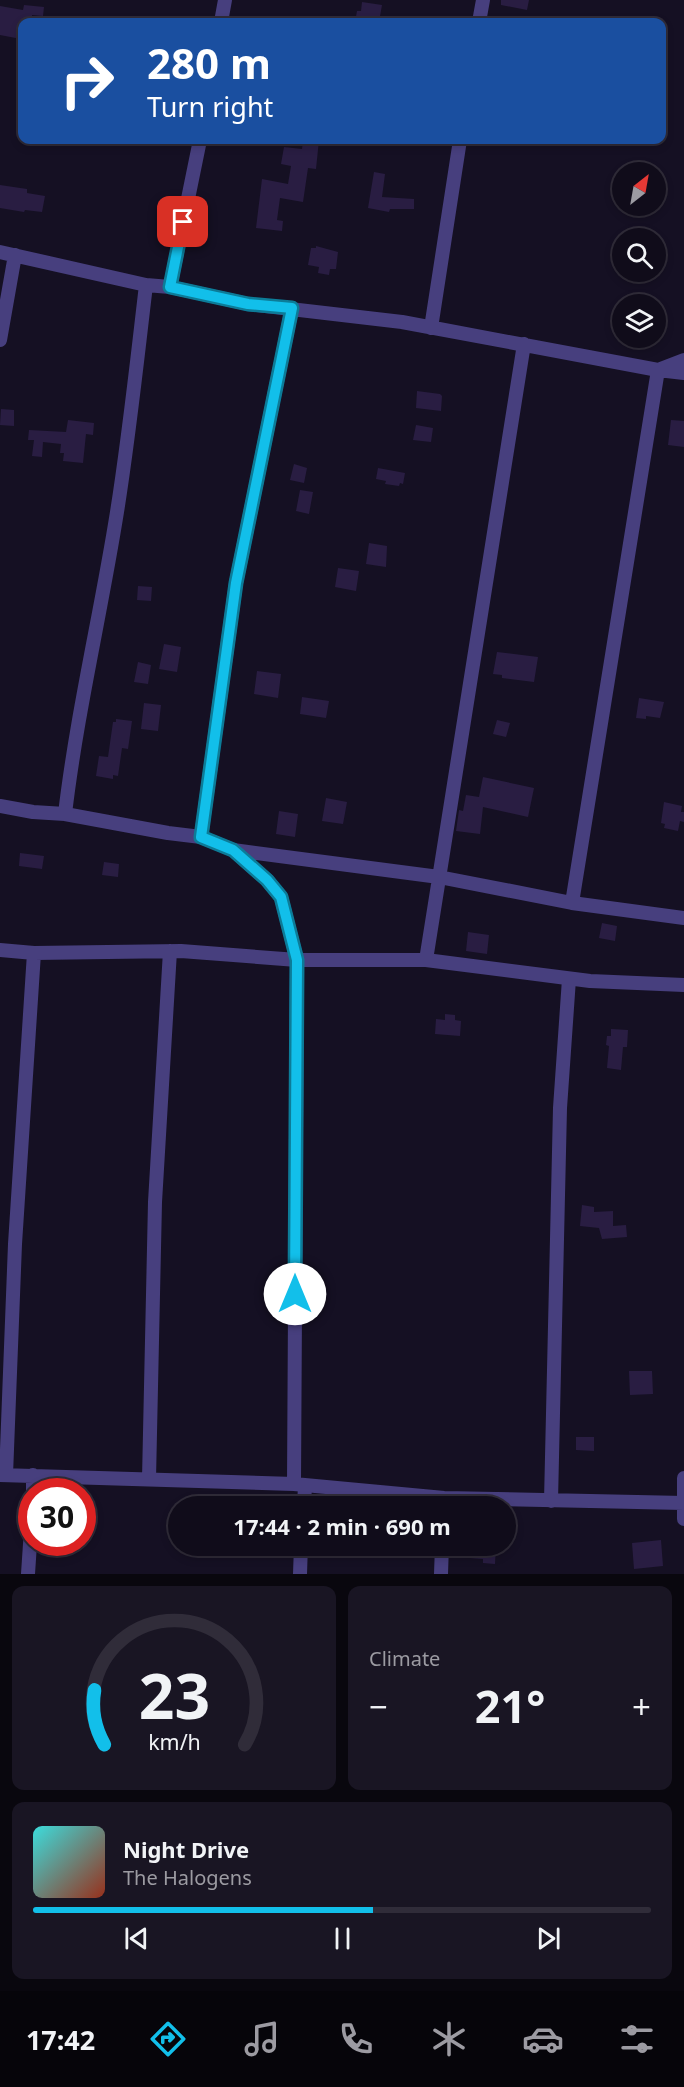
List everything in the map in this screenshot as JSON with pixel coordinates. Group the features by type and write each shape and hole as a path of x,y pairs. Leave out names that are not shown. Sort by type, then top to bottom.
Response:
{"street":[{"path":"222,18 225,0"},
{"path":"480,18 483,0"},
{"path":"170,287 199,144"},
{"path":"431,328 459,144"},
{"path":"0,252 146,285 170,287 248,304 402,322 684,373"},
{"path":"0,340 15,255"},
{"path":"65,814 85,683 117,512 146,285"},
{"path":"201,837 236,583 292,308"},
{"path":"426,960 524,344"},
{"path":"658,370 684,360"},
{"path":"572,903 658,370"},
{"path":"0,806 33,812 65,814 201,837 233,850 439,877 572,903 684,918"},
{"path":"233,850 267,880 281,897 297,960 300,1485 302,1496"},
{"path":"0,950 33,953 170,951 297,960 426,960 568,979 684,985"},
{"path":"149,1479 154,1212 170,951"},
{"path":"33,953 15,1233 3,1475 300,1485 393,1496"},
{"path":"551,1501 560,1108 568,979"},
{"path":"684,1478 684,1519"},
{"path":"516,1501 684,1503"},
{"path":"28,1574 29,1556"},
{"path":"300,1574 301,1556"},
{"path":"441,1574 442,1556"}],"building":[{"path":"501,0 529,0 527,10 501,5"},
{"path":"362,2 382,5 380,18 356,18 357,11 361,11"},
{"path":"24,5 44,7 43,16 32,15 32,18 18,18 18,38 0,35 0,6 23,10"},
{"path":"303,144 319,144 316,169 308,168 303,202 280,198 277,220 283,221 282,231 256,228 262,179 288,184 291,166 281,164 284,147 302,149"},
{"path":"374,172 385,174 382,197 414,199 414,209 390,209 389,212 368,208"},
{"path":"0,185 27,189 27,193 45,196 42,212 0,208"},
{"path":"316,246 338,252 336,269 330,269 329,275 318,273 319,267 308,265 311,248 316,248"},
{"path":"417,391 440,394 442,396 441,411 416,408"},
{"path":"1,409 14,410 14,426 0,425"},
{"path":"68,420 94,423 93,435 86,434 83,463 63,461 64,453 60,453 61,444 43,442 42,457 32,456 34,440 28,440 29,430 66,432"},
{"path":"671,420 684,421 684,447 668,445"},
{"path":"416,425 433,428 431,442 413,440"},
{"path":"294,464 307,468 304,483 290,480"},
{"path":"378,468 405,473 403,484 400,483 399,486 385,484 386,481 376,479"},
{"path":"300,490 313,492 309,514 296,511"},
{"path":"369,543 387,546 386,567 366,564"},
{"path":"338,568 359,571 356,591 335,587"},
{"path":"138,586 152,587 151,601 137,600"},
{"path":"164,644 181,647 177,672 159,669"},
{"path":"497,652 538,657 534,682 502,678 502,675 493,674"},
{"path":"138,662 151,665 148,684 134,682"},
{"path":"257,671 281,674 278,698 254,694"},
{"path":"302,697 329,701 326,718 300,714"},
{"path":"639,698 664,702 660,718 646,716 646,719 636,718"},
{"path":"144,703 161,705 158,731 141,729"},
{"path":"116,719 132,721 128,749 122,748 118,776 113,775 113,779 96,776 99,756 108,757 113,722 116,722"},
{"path":"497,720 510,723 506,737 493,734"},
{"path":"483,777 534,788 528,817 483,807 480,834 456,831 459,810 463,811 466,795 479,797"},
{"path":"326,798 347,802 343,824 322,821"},
{"path":"664,802 682,806 684,822 680,821 678,831 664,828 665,824 661,823"},
{"path":"279,811 298,814 295,837 276,834"},
{"path":"20,853 44,856 42,869 19,866"},
{"path":"104,862 119,864 118,877 102,875"},
{"path":"602,923 617,926 615,941 599,938"},
{"path":"468,932 489,935 487,954 466,951"},
{"path":"445,1014 455,1015 455,1020 461,1021 460,1036 435,1034 436,1019 445,1020"},
{"path":"611,1029 628,1030 627,1047 623,1047 621,1070 607,1068 609,1046 606,1045 607,1036 611,1036"},
{"path":"582,1205 594,1207 594,1212 613,1211 613,1226 626,1225 627,1237 602,1239 599,1228 580,1226"},
{"path":"629,1371 652,1371 653,1394 630,1395"},
{"path":"576,1437 594,1437 594,1451 576,1450"},
{"path":"661,1540 663,1566 634,1569 632,1543"},
{"path":"495,1556 495,1564 483,1563 483,1559 457,1557"}],"route":[{"path":"183,222 170,287 248,304 292,308 236,583 201,837 233,850 267,880 281,897 297,960 295,1294"}]}
